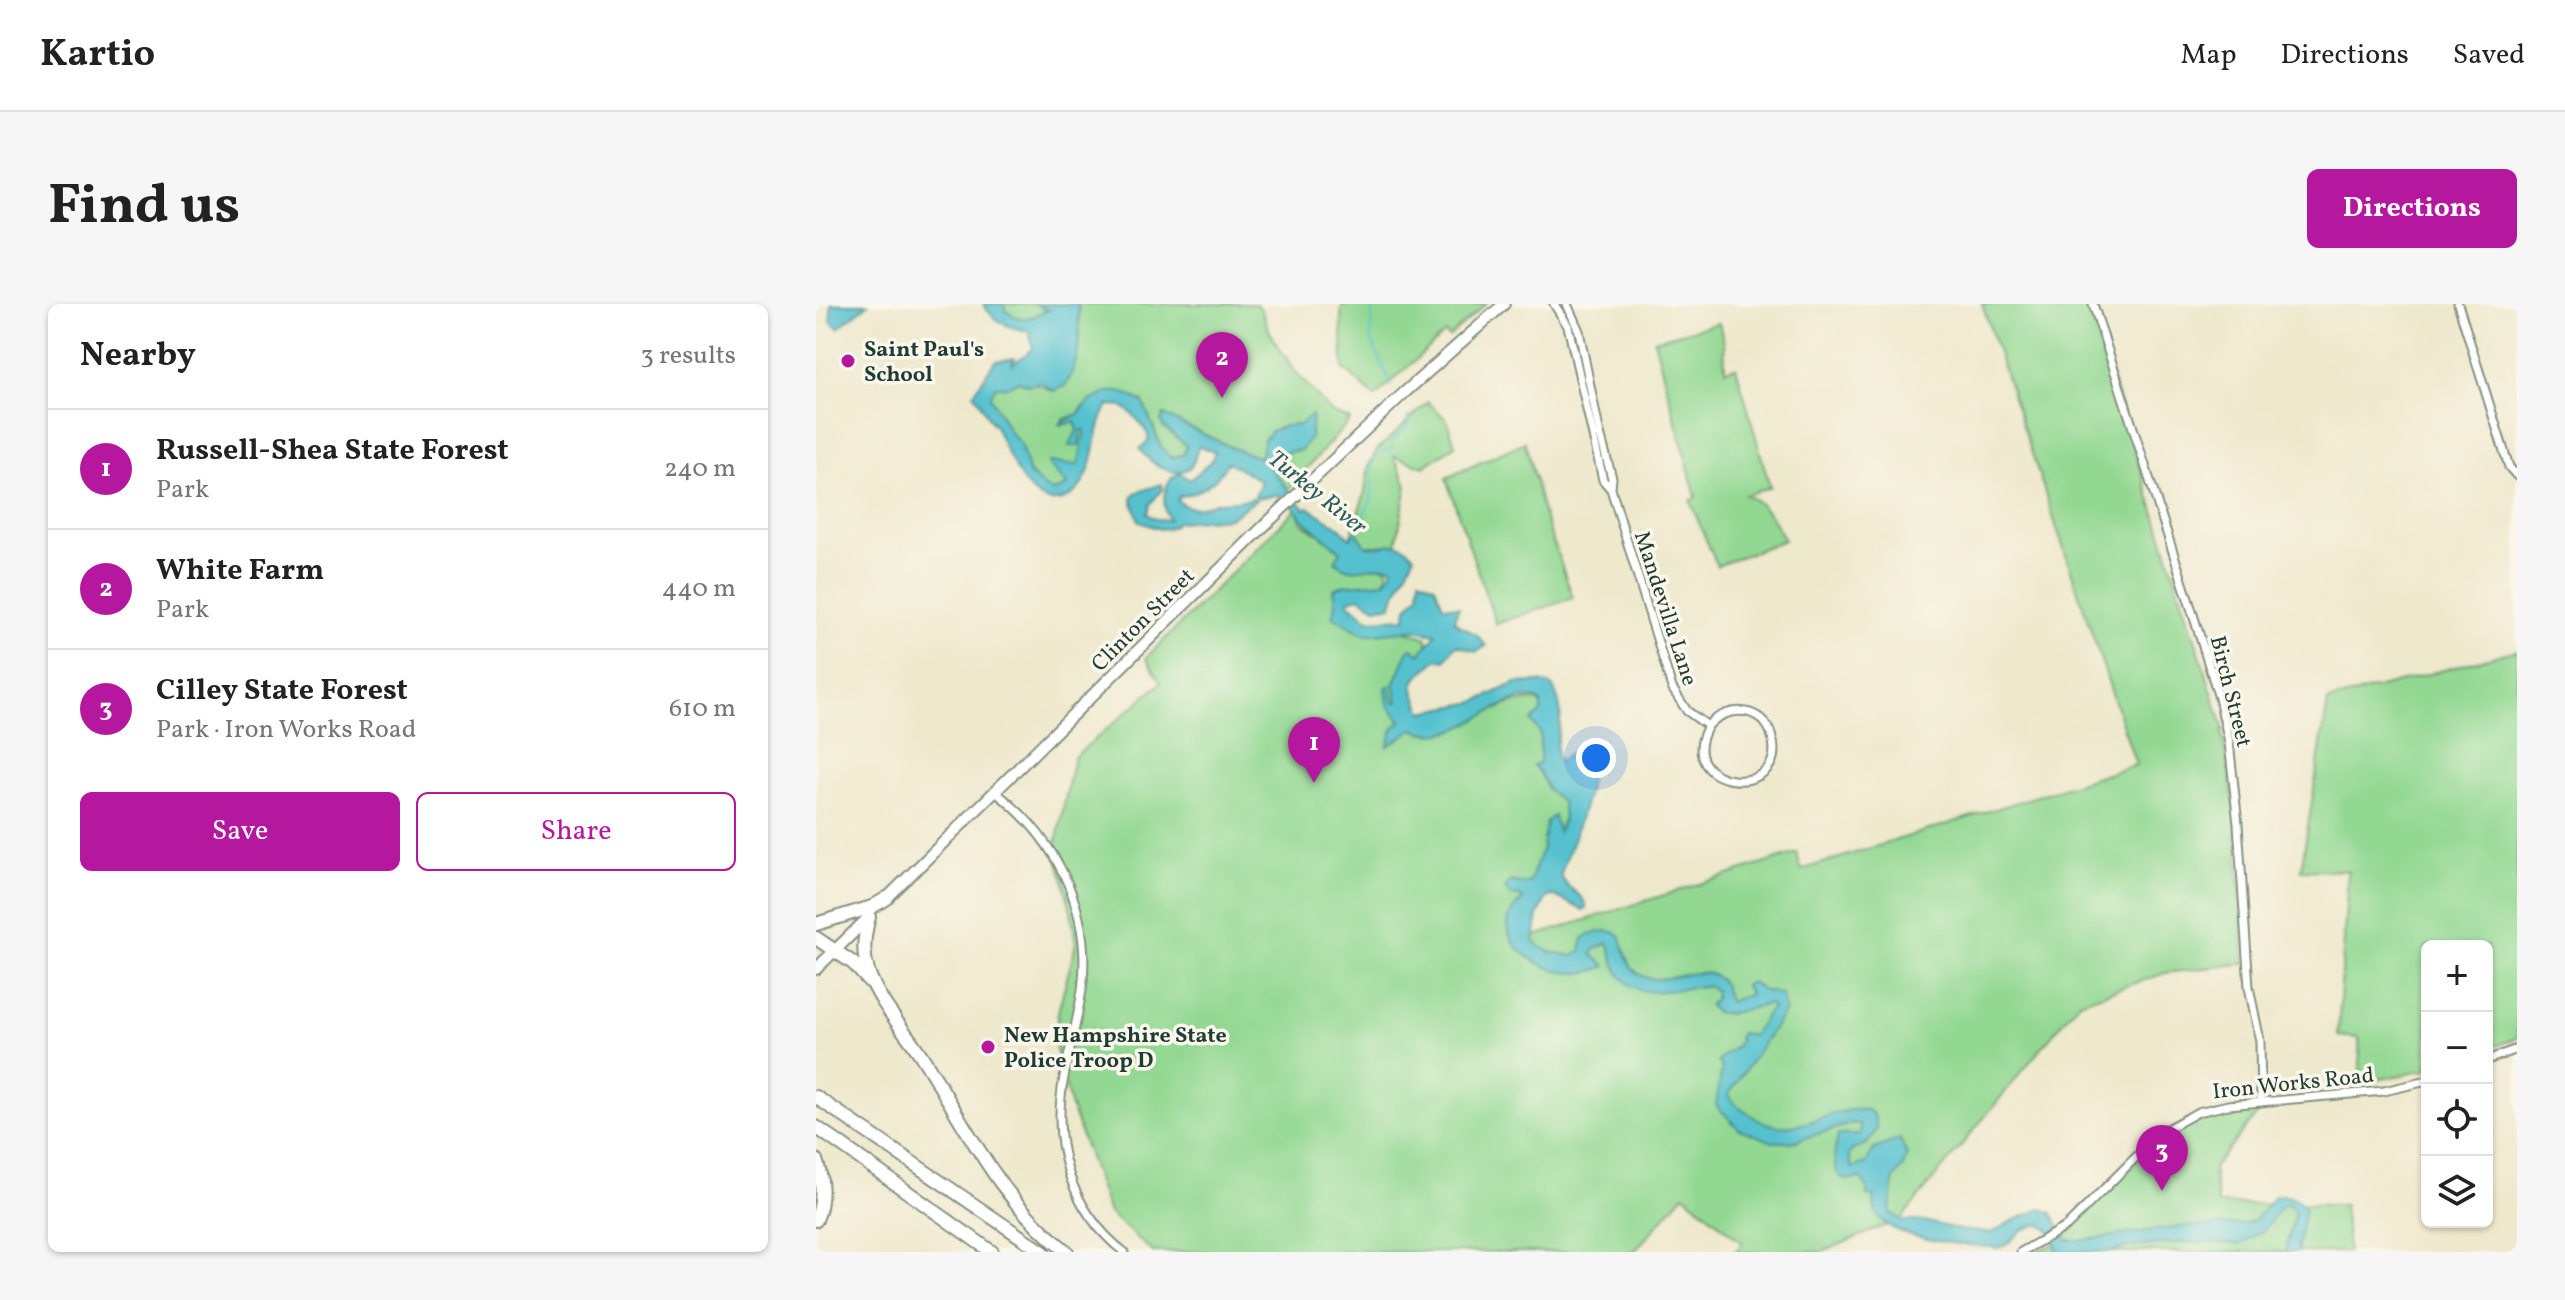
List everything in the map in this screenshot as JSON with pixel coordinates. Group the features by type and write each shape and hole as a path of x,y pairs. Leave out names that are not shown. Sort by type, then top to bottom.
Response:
{"highway":[{"path":"816,924 872,907 887,898"},
{"path":"869,917 864,935 865,961 879,992"},
{"path":"816,938 853,963 879,992 924,1060 989,1170 1036,1225 1067,1252"},
{"path":"816,1097 1043,1252"},
{"path":"816,1127 992,1252"},
{"path":"816,1160 822,1198 816,1220"}],"main road":[{"name":"Clinton Street","path":"816,969 1285,506 1504,304"}],"street":[{"name":"Mandevilla Lane","path":"1554,304 1568,326 1579,354"},
{"name":"Mandevilla Lane","path":"1567,304 1577,323 1579,354 1595,430 1612,478 1611,489 1672,688 1687,711 1708,726"},
{"name":"Birch Street","path":"2093,304 2192,611 2229,742 2249,987 2261,1052 2261,1102"},
{"path":"2458,304 2509,467 2517,476"},
{"path":"1732,711 1746,711 1759,717 1773,741 1772,755 1766,768 1742,782 1729,781 1716,775 1707,765 1702,752 1708,726 1718,716 1732,711"},
{"path":"994,791 1018,809 1047,844 1067,880 1080,918 1083,982 1063,1080 1060,1135 1070,1180 1082,1204 1124,1252"},
{"path":"2493,1058 2517,1049"},
{"name":"Iron Works Road","path":"2021,1252 2067,1226 2169,1126 2207,1109 2384,1091 2421,1082"}],"green space":[{"path":"999,304 1043,304 1044,311 1036,319 1008,319"},
{"path":"1070,304 1256,304 1272,337 1297,374 1331,412 1350,420 1287,491 1259,458 1177,421 1163,426 1187,445 1183,455 1168,457 1153,425 1122,396 1083,407 1078,414 1062,420 1062,425 1074,421 1078,429 1075,439 1089,421 1081,465 1062,491 1054,493 1023,465 988,402 988,395 995,385 1018,382 1030,382 1051,390"},
{"path":"1344,304 1486,304 1449,337 1445,333 1375,397 1343,368 1341,309"},
{"path":"1982,304 2088,304 2224,730 2235,809 2245,963 2165,973 2079,1002 1901,1219 1822,1252 1735,1252 1742,1243 1684,1194 1634,1252 1153,1252 1109,1213 1070,1104 1055,1046 1058,1012 1076,944 1071,910 1055,849 1074,757 1161,683 1146,658 1296,509 1303,523 1358,562 1381,565 1388,570 1384,584 1358,585 1346,604 1354,614 1427,638 1427,650 1412,663 1406,707 1456,726 1512,703 1536,700 1542,707 1568,802 1561,837 1529,938 1797,853 1801,870 2136,765"},
{"path":"1719,323 1724,343 1725,370 1736,367 1770,487 1745,495 1764,508 1784,540 1717,566 1690,501 1696,497 1654,340"},
{"path":"1428,402 1447,420 1455,445 1424,467 1394,456 1407,485 1396,545 1365,546 1356,531 1350,538 1365,492 1369,465 1377,450"},
{"path":"1525,442 1543,513 1573,598 1496,624 1446,478"},
{"path":"2517,650 2517,1038 2493,1047 2493,940 2421,940 2421,1071 2361,1083 2359,1038 2338,1036 2348,871 2301,870 2328,701"},
{"path":"2261,1109 2213,1168 2218,1204 2344,1205 2348,1252 2033,1252 2059,1242 2162,1137 2197,1121"}],"water":[{"path":"831,304 868,304 838,328 831,321"},
{"path":"983,304 1003,304 1006,311 1023,318 1049,310 1035,304 1078,304 1078,346 1074,367 1065,386 1053,391 1041,382 1029,385 1018,381 1008,387 996,386 990,396 1009,431 1020,443 1029,474 1047,489 1054,491 1068,486 1048,464 1078,465 1085,430 1081,431 1079,446 1069,446 1078,429 1075,422 1059,424 1078,414 1090,401 1109,392 1120,391 1143,402 1161,447 1171,458 1183,455 1187,446 1163,426 1161,421 1164,415 1260,458 1264,440 1271,431 1300,425 1312,415 1310,438 1301,450 1278,455 1268,465 1305,509 1308,507 1350,538 1356,531 1366,546 1397,544 1414,556 1392,606 1376,607 1359,597 1349,600 1349,603 1369,620 1406,618 1407,607 1419,595 1420,579 1435,586 1443,606 1459,607 1454,619 1456,623 1477,635 1486,646 1477,652 1456,645 1445,660 1437,659 1417,678 1414,682 1415,693 1423,712 1475,702 1516,683 1540,682 1552,686 1560,708 1558,762 1582,744 1590,777 1561,874 1566,885 1586,904 1586,909 1555,896 1547,897 1538,915 1534,942 1550,952 1573,956 1581,951 1583,938 1611,932 1620,935 1631,966 1644,977 1656,979 1704,973 1714,976 1723,984 1729,1002 1750,994 1744,985 1752,982 1762,990 1782,995 1785,1011 1729,1094 1741,1108 1764,1122 1779,1126 1808,1123 1851,1110 1868,1110 1874,1115 1877,1129 1868,1143 1851,1151 1852,1168 1866,1163 1874,1149 1900,1139 1907,1155 1894,1179 1890,1212 1902,1221 1924,1221 1960,1230 1992,1233 2041,1209 2052,1213 2067,1240 2085,1240 2176,1227 2241,1224 2255,1220 2275,1196 2285,1196 2296,1199 2305,1209 2297,1252 2285,1252 2295,1212 2287,1203 2265,1229 2241,1244 2186,1242 2129,1247 2110,1252 2057,1252 2052,1235 2038,1224 2022,1230 1998,1248 1921,1238 1885,1223 1876,1212 1875,1197 1867,1196 1867,1187 1860,1178 1845,1180 1837,1171 1834,1159 1838,1135 1860,1135 1861,1125 1854,1123 1792,1142 1773,1142 1739,1129 1716,1105 1722,1067 1718,1062 1738,1044 1741,1033 1753,1035 1772,1007 1768,1004 1728,1014 1715,1012 1709,1006 1715,998 1715,991 1709,986 1661,992 1638,989 1619,973 1608,943 1591,954 1606,966 1575,973 1531,959 1519,950 1511,938 1508,926 1511,913 1523,899 1511,896 1505,888 1511,881 1530,882 1542,849 1546,822 1554,816 1558,832 1564,817 1562,802 1547,789 1533,765 1540,763 1540,732 1531,721 1541,712 1541,703 1535,698 1516,700 1453,730 1427,733 1413,729 1388,746 1393,729 1401,721 1388,704 1386,688 1390,685 1394,702 1398,702 1394,685 1409,649 1420,654 1436,634 1414,630 1365,635 1332,616 1336,605 1334,589 1344,585 1385,582 1392,567 1349,569 1342,566 1335,561 1341,552 1299,516 1286,500 1273,495 1255,496 1261,481 1228,462 1208,484 1177,500 1193,508 1220,502 1256,500 1229,518 1177,522 1164,529 1139,521 1132,499 1135,493 1162,484 1163,489 1150,504 1147,514 1156,519 1169,520 1164,500 1170,481 1180,473 1190,480 1212,460 1215,452 1199,446 1192,465 1186,470 1163,469 1140,449 1148,441 1148,434 1131,413 1120,406 1108,406 1103,414 1090,469 1077,490 1065,499 1052,501 1040,497 1021,477 974,393 995,361 1015,358 1011,365 1033,349 1029,331 1003,323"}],"waterway":[{"path":"1373,304 1370,337 1392,386"},
{"name":"Turkey River","path":"1356,532 1372,495 1373,463 1382,452 1391,449 1392,442 1410,422 1407,417"}],"place":[{"name":"Saint Paul's School","path":"848,361"},
{"name":"White Farm","path":"1222,398"},
{"name":"Russell-Shea State Forest","path":"1314,783"},
{"name":"New Hampshire State Police Troop D","path":"988,1047"},
{"name":"Cilley State Forest","path":"2162,1191"}]}
